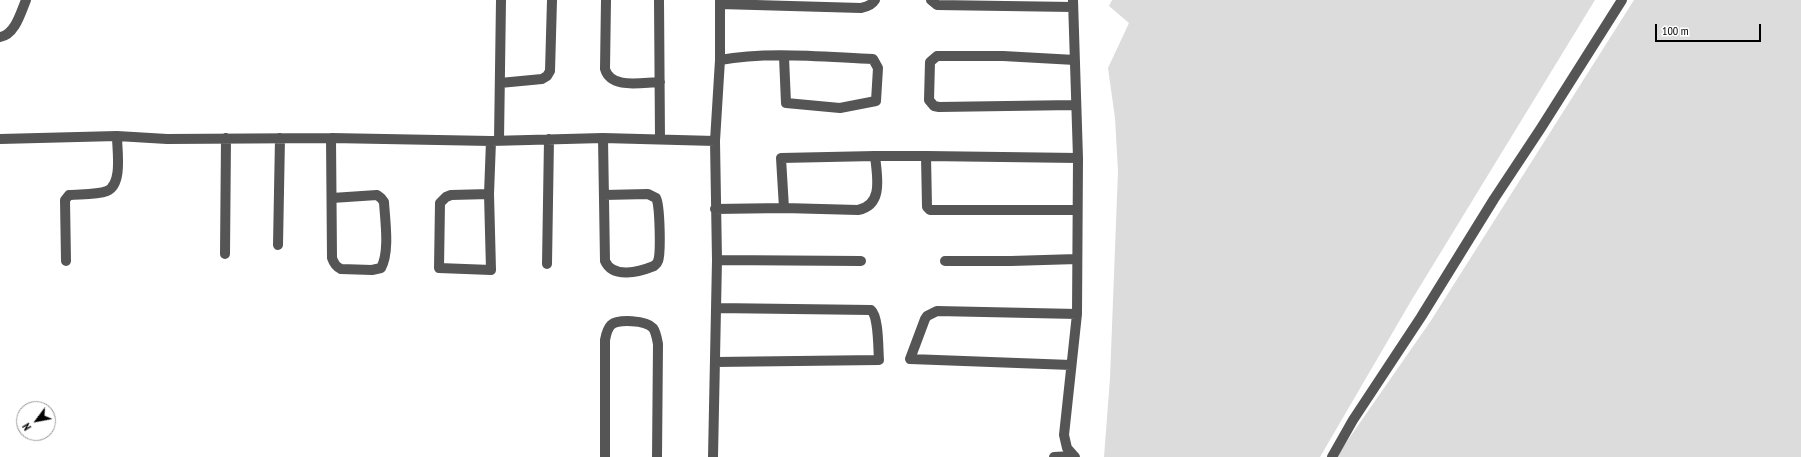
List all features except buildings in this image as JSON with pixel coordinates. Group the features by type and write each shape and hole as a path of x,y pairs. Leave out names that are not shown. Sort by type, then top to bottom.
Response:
{"street":[{"path":"0,37 5,36 12,30 26,0"},
{"path":"489,194 451,195 446,197 440,203 439,268 491,270 489,194 500,82 501,0"},
{"path":"500,82 542,79 547,76 550,71 552,0"},
{"path":"606,0 605,69 609,77 616,82 623,83 660,82"},
{"path":"659,0 660,139"},
{"path":"713,457 717,260 715,141 720,60 720,2 861,8 874,3 875,0"},
{"path":"931,0 937,5 1073,4 1075,105 1078,158 1076,210 1077,314 1064,435 1067,448 1074,456"},
{"path":"1332,457 1353,420 1421,317 1494,199 1622,0"},
{"path":"720,60 736,57 784,56 873,58 878,68 876,101 840,108 786,103 784,56"},
{"path":"1074,60 1003,56 937,56 930,62 929,100 934,106 939,107 1075,105"},
{"path":"0,139 117,136 167,139 331,138 495,140 604,138 715,141"},
{"path":"66,261 65,200 70,195 107,190 115,184 118,177 117,136"},
{"path":"225,254 226,138"},
{"path":"278,245 280,138"},
{"path":"331,138 332,258 336,267 341,269 372,270 381,268 386,243 384,202 376,195 332,198"},
{"path":"604,138 604,195 604,253 605,261 607,266 617,272 630,272 654,266 659,260 659,205 656,198 648,194 604,195"},
{"path":"546,264 549,139"},
{"path":"716,209 865,209 875,200 877,193 876,156"},
{"path":"784,208 781,158 926,156 1078,158"},
{"path":"926,156 927,207 930,210 1076,210"},
{"path":"945,261 1077,259"},
{"path":"717,260 861,261"},
{"path":"715,362 879,360 875,314 871,310 716,308"},
{"path":"1071,365 910,359 925,319 937,311 1077,314"},
{"path":"604,457 605,340 608,328 612,324 626,321 647,324 653,328 656,335 658,344 657,457"},
{"path":"1054,457 1074,456"}],"shaded area":[{"path":"1112,0 1595,0 1411,301 1320,457 1104,457 1110,378 1118,171 1115,118 1108,68 1129,23 1109,6"},
{"path":"1634,0 1801,0 1801,457 1336,457 1430,322"}]}
